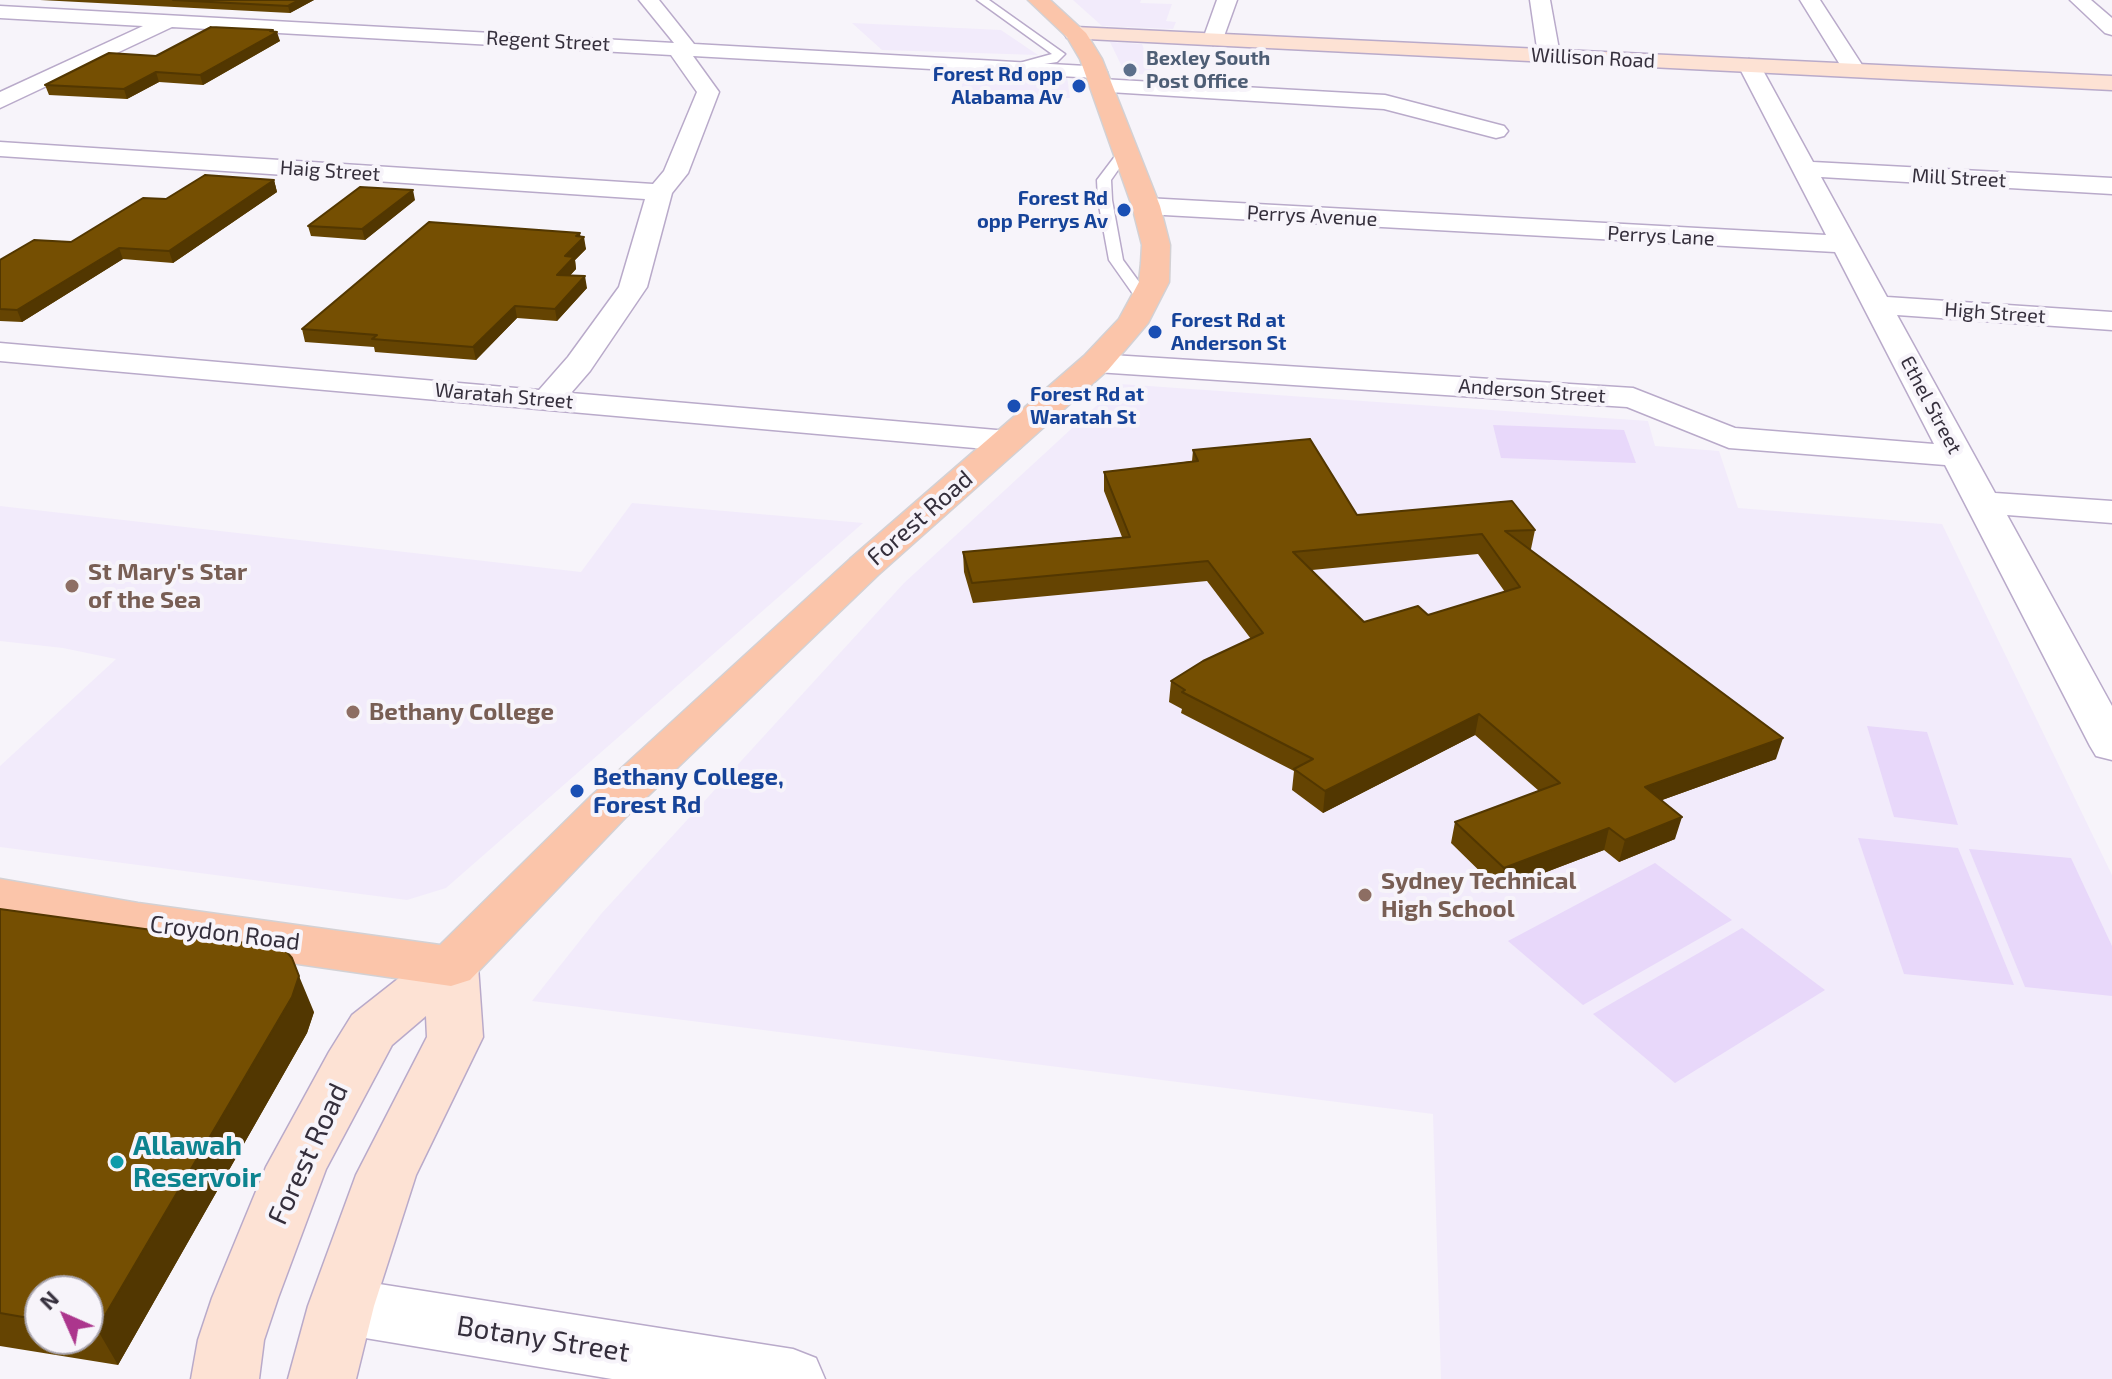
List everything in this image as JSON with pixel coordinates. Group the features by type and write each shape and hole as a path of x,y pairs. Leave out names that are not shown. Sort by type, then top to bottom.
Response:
{"main road":[{"name":"Forest Road","path":"225,1379 231,1340 290,1182 372,1030 451,966 663,754 864,567 1096,363 1132,323 1145,301 1154,282 1156,263 1156,245 1146,206 1098,79 1075,33 1038,0"},
{"name":"Willison Road","path":"1075,33 2112,83"},
{"name":"Croydon Road","path":"0,897 138,922 451,966"},
{"path":"322,1379 341,1306 386,1175 455,1037 451,966"}],"street":[{"path":"547,400 579,364 633,287 660,192 676,173 708,92 679,52 685,42 649,0"},
{"path":"1213,39 1227,0"},
{"path":"1540,0 1549,55"},
{"path":"1810,0 1855,71"},
{"path":"2080,0 2112,29"},
{"name":"Regent Street","path":"0,12 1016,67 1098,79 1385,102 1496,131"},
{"path":"0,101 168,21"},
{"name":"Ethel Street","path":"1749,65 2112,746"},
{"name":"Haig Street","path":"0,149 660,192"},
{"name":"Mill Street","path":"1805,169 2112,186"},
{"name":"Perrys Avenue","path":"1146,206 1477,226"},
{"name":"Perrys Lane","path":"1477,226 1844,244"},
{"name":"High Street","path":"1877,305 2112,321"},
{"name":"Waratah Street","path":"0,352 1008,441"},
{"name":"Anderson Street","path":"1096,363 1633,398 1729,438 1959,456"},
{"path":"1983,503 2112,512"},
{"name":"Botany Street","path":"341,1306 793,1379"}],"lane":[{"path":"982,0 1030,31 1059,57 1016,67"},
{"path":"1126,150 1104,180 1105,200 1116,260 1145,301"}],"shaded area":[{"path":"1073,0 1141,0 1140,3 1172,4 1166,21 1176,22 1173,29 1102,26"},
{"path":"852,23 1001,30 1038,55 882,50"},
{"path":"1110,42 1142,44 1154,75 1125,73"},
{"path":"963,70 1067,76 1070,98 961,99"},
{"name":"Sydney Technical High School","path":"1120,384 1648,421 1655,446 1719,451 1738,508 1942,524 2112,875 2112,1379 1441,1379 1433,1114 532,1001 601,914 904,583"},
{"path":"1493,425 1624,430 1636,463 1501,458"},
{"name":"Bethany College","path":"632,503 863,523 446,888 407,900 0,847 0,766 116,659 63,648 0,641 0,506 581,572"},
{"path":"1867,726 1927,732 1958,825 1894,817"},
{"path":"1858,838 1958,848 2014,985 1904,974"},
{"path":"1969,849 2071,858 2112,946 2112,996 2025,987"},
{"path":"1655,863 1732,920 1583,1005 1508,941"},
{"path":"1742,928 1825,990 1675,1083 1593,1014"}],"building":[{"path":"173,0 299,0 288,6"},
{"path":"211,27 277,32 200,75 156,72 124,89 45,85 109,53 156,56"},
{"path":"205,175 274,180 169,251 119,248 17,310 0,309 0,260 34,240 71,242 143,198 166,199"},
{"path":"360,187 413,190 362,229 308,226"},
{"path":"429,222 580,233 576,236 584,237 565,256 574,257 557,275 585,276 555,309 515,306 473,347 372,339 377,335 302,329"},
{"path":"1310,439 1357,515 1512,501 1535,530 1505,531 1783,738 1645,787 1682,817 1625,840 1609,828 1504,868 1455,822 1560,783 1479,714 1325,791 1294,769 1313,759 1182,692 1185,690 1171,681 1203,661 1263,633 1208,561 972,583 963,552 1130,537 1104,472 1198,461 1193,450","holes":["1482,534 1520,587 1428,615 1418,606 1364,622 1293,552"]},
{"name":"Allawah Reservoir","path":"0,909 286,951 299,976 292,997 104,1317 104,1275 24,1275 24,1317 0,1313"}],"place":[{"name":"Bexley South Post Office","path":"1130,70"},
{"name":"Forest Rd opp Alabama Av","path":"1079,86"},
{"name":"Forest Rd opp Perrys Av","path":"1124,210"},
{"name":"Forest Rd at Anderson St","path":"1155,332"},
{"name":"Forest Rd at Waratah St","path":"1014,406"},
{"name":"St Mary's Star of the Sea","path":"72,586"},
{"name":"Bethany College","path":"353,712"},
{"name":"Bethany College, Forest Rd","path":"577,791"},
{"name":"Sydney Technical High School","path":"1365,895"},
{"name":"Allawah Reservoir","path":"117,1162"}]}
